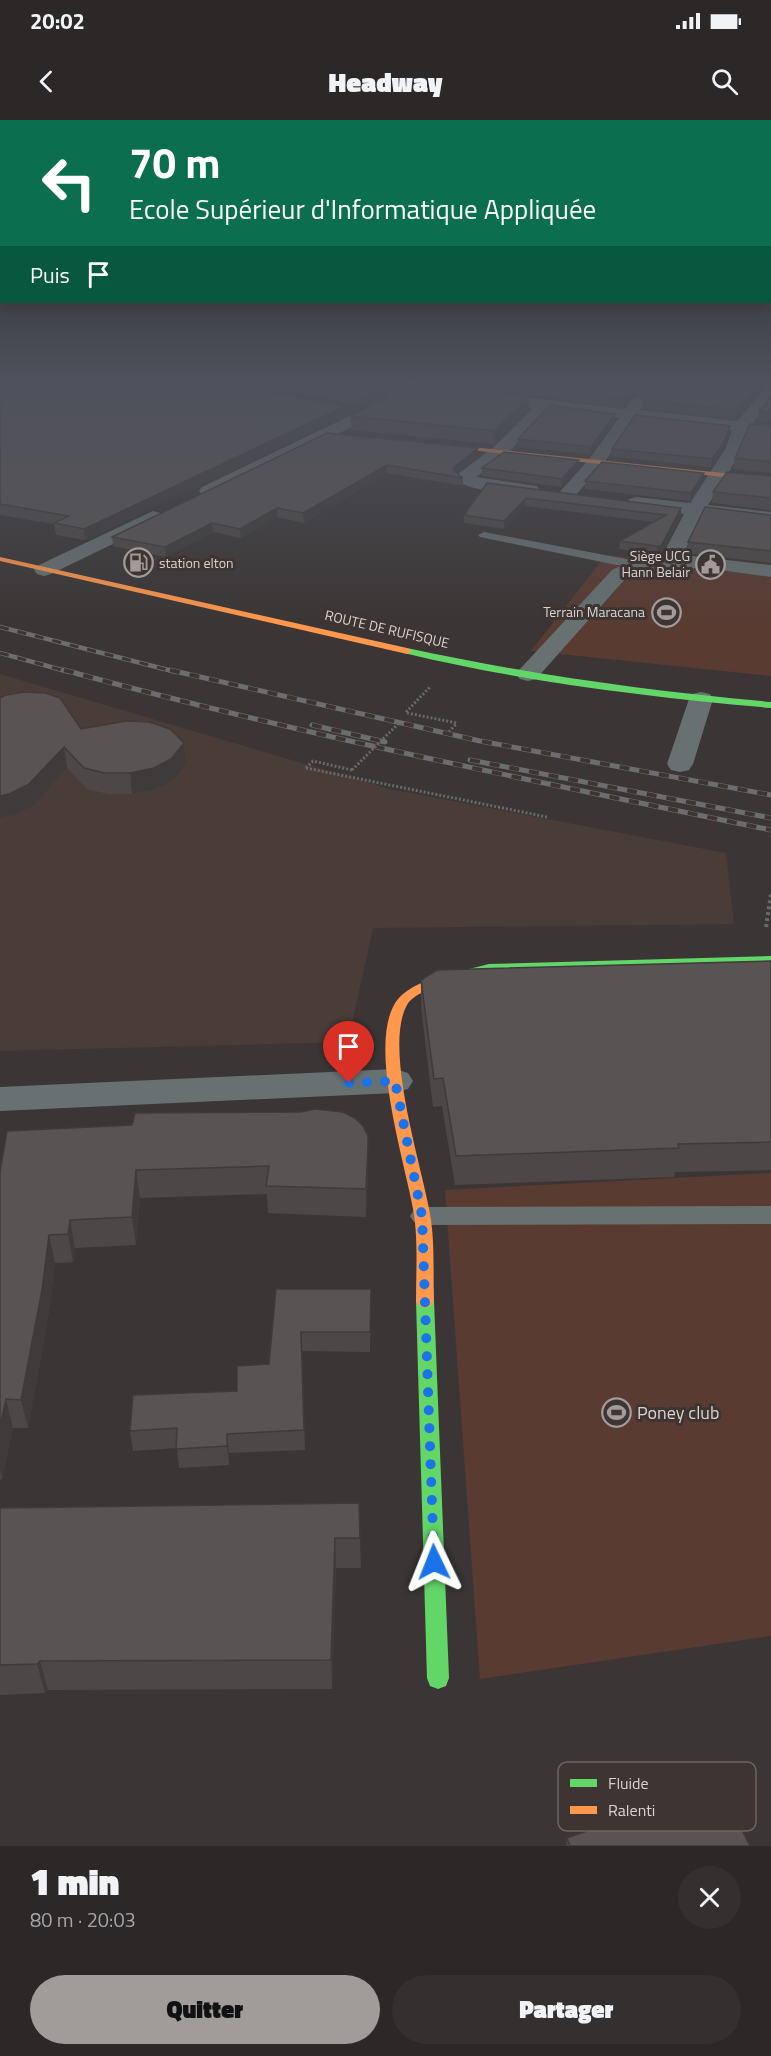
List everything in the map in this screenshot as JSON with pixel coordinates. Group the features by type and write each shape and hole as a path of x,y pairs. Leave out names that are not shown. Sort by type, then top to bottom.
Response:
{"street":[{"path":"195,497 266,463"},
{"path":"485,463 464,478 472,482 589,498"},
{"path":"566,495 596,463"},
{"path":"601,463 771,480"},
{"path":"670,561 696,509 726,463"},
{"path":"624,502 771,518"},
{"path":"44,570 174,507"},
{"name":"ROUTE DE RUFISQUE","path":"0,559 453,661 701,699 771,705"},
{"path":"528,674 620,574 636,565 670,561 771,571"},
{"path":"680,764 701,699"},
{"path":"438,1678 422,1216 395,1081 393,1026 401,1004 418,990 453,976 489,968 771,960"},
{"path":"0,1099 395,1081"}],"lane":[{"path":"484,535 636,565"},
{"path":"422,1216 771,1215"}],"path":[{"path":"406,712 457,723 447,734 399,723 352,770 313,761 306,768 547,817"}],"shaded area":[{"name":"Terrain Maracana","path":"606,555 771,573 771,676 531,651"},
{"path":"0,674 390,789 726,853 734,924 373,928 348,1042 0,1051"},
{"name":"Poney club","path":"771,1173 771,1636 480,1679 445,1190"}],"building":[{"path":"0,463 225,463 84,529 54,523 69,516 0,504"},
{"path":"266,463 460,463 453,468 463,478 387,465 303,513 277,508 240,529 212,523 165,547 112,537"},
{"path":"489,463 577,463 562,479 482,468"},
{"path":"602,463 704,473 691,493 585,481"},
{"path":"727,472 771,476 771,498 713,492"},
{"path":"487,483 681,508 661,546 657,546 620,541 666,515 526,498 504,521 464,515"},
{"path":"705,507 771,515 771,551 688,542"},
{"path":"24,692 45,693 60,698 81,729 126,721 149,722 170,729 184,743 171,759 154,768 130,773 105,773 84,768 64,747 29,784 0,796 0,698"},
{"path":"771,961 771,1142 678,1144 679,1148 456,1156 443,1078 434,1079 421,980 437,970"},
{"path":"315,1109 343,1112 355,1118 363,1126 368,1136 366,1189 266,1186 269,1166 136,1170 132,1217 70,1220 68,1234 49,1235 42,1290 21,1400 6,1399 0,1428 0,1172 7,1131 132,1125 135,1113 301,1112"},
{"path":"276,1289 371,1289 370,1332 301,1332 304,1430 227,1434 227,1446 176,1449 177,1428 130,1431 133,1395 237,1391 237,1366 269,1364"},
{"path":"359,1503 360,1538 335,1538 331,1660 40,1661 37,1664 0,1665 0,1508"},
{"path":"587,1831 742,1831 750,1846 570,1846 567,1838"}],"railway":[{"path":"0,627 176,672"},
{"path":"0,653 69,672"},
{"path":"64,670 328,736 771,830"},
{"path":"170,670 480,741 771,795"},
{"path":"312,725 385,742"},
{"path":"470,760 771,818"}],"traffic: fast":[{"path":"407,651 588,684 771,705"},
{"path":"442,980 489,968 771,960"},
{"path":"425,1301 438,1678"}],"traffic: slow":[{"path":"602,463 771,480"},
{"path":"0,559 407,651"},
{"path":"425,1301 422,1214 399,1108 393,1050 394,1026 403,1001 418,990 442,980"}],"place":[{"name":"station elton","path":"138,563"},
{"name":"Siège UCG Hann Belair","path":"711,564"},
{"name":"Terrain Maracana","path":"666,612"},
{"name":"Poney club","path":"616,1413"}],"route":[{"path":"349,1083 395,1081 422,1216 434,1562"}]}
